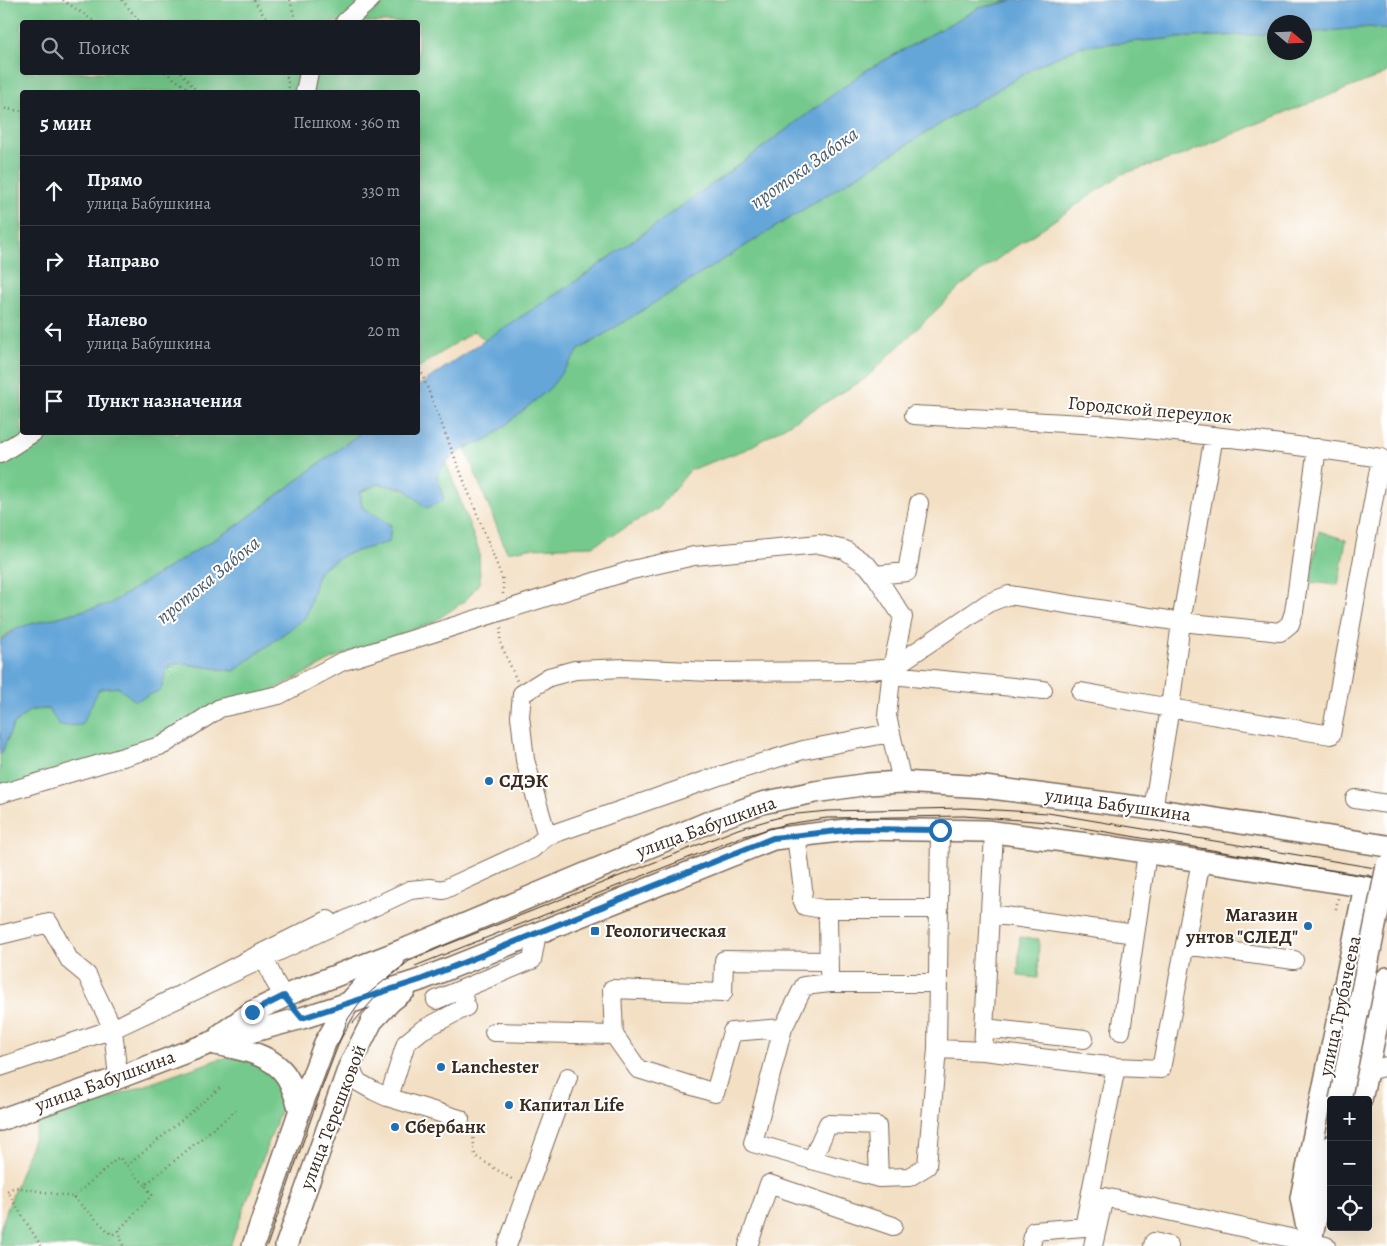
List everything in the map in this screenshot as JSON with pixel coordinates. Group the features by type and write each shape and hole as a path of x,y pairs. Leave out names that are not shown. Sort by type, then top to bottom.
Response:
{"main road":[{"name":"улица Бабушкина","path":"210,1043 252,1012 296,991 408,948 700,825 762,803 814,792 868,784 902,782 984,787 1153,809 1387,846"},
{"name":"улица Бабушкина","path":"0,1120 210,1043 302,1018 420,980 773,838 856,829 994,832 1147,853 1387,890"},
{"name":"улица Трубачеева","path":"1341,1096 1387,866"},
{"name":"улица Трубачеева","path":"1315,1245 1301,1198 1365,886"},
{"name":"улица Терешковой","path":"253,1246 325,1043 348,1004 373,976 408,948"},
{"path":"1363,1096 1377,1069 1387,978"},
{"name":"улица Терешковой","path":"286,1246 347,1070 364,1034 378,1013 420,980"},
{"path":"284,996 347,1070"},
{"path":"210,1043 246,1050 273,1063 287,1076 300,1110"},
{"path":"1315,1245 1327,1165"},
{"path":"1315,1245 1327,1225"}],"street":[{"path":"348,20 370,0"},
{"path":"305,90 308,75"},
{"name":"Городской переулок","path":"914,415 1110,426 1317,448 1381,458 1331,735 1170,708"},
{"path":"0,454 29,435"},
{"path":"1153,809 1170,708 1181,622 1214,436"},
{"path":"892,672 988,603 1009,595 1181,622 1280,632 1290,624 1294,612 1317,448"},
{"path":"875,575 907,572 919,503"},
{"path":"0,794 163,745 220,708 278,695 341,662 632,570 694,556 819,544 845,550 867,565 903,617 892,672 887,716 902,782"},
{"path":"547,836 525,760 520,716 522,694 549,677 575,670 626,668 710,672 858,671 892,672 1043,690"},
{"path":"1081,692 1170,708"},
{"path":"0,1067 114,1030 410,890 430,888 443,890 452,886 532,849 547,836 716,777 803,750 890,733"},
{"path":"1355,799 1387,804"},
{"path":"938,984 830,983 804,986 783,1028 753,1143 879,1178 909,1177 927,1166 938,1049 940,830"},
{"path":"983,1051 994,832"},
{"path":"796,836 803,889 802,899 805,906 823,909 939,909"},
{"path":"1121,1032 1147,853"},
{"path":"938,1049 983,1051 1116,1067 1161,1068 1201,861"},
{"path":"823,909 828,918 830,983"},
{"path":"1360,912 1387,917"},
{"path":"990,914 1135,934"},
{"path":"328,920 114,1030 262,952 328,920"},
{"path":"0,935 48,923 70,961 87,975 114,1030 118,1078"},
{"path":"436,1000 532,960 537,933"},
{"path":"1185,945 1294,960"},
{"path":"262,952 274,980 284,996"},
{"path":"783,1028 732,1032 715,1093 638,1069 614,1035 612,989 723,993 724,960 829,961"},
{"path":"389,1098 406,1043 422,1030 466,1007 461,990"},
{"path":"984,1028 1084,1039"},
{"path":"494,1032 614,1035"},
{"path":"1093,1246 1116,1067"},
{"path":"347,1070 358,1082 374,1092 460,1119"},
{"path":"507,1246 568,1077"},
{"path":"812,1160 828,1124 877,1126 879,1178"},
{"path":"748,1246 769,1184 893,1226"},
{"path":"1098,1196 1263,1240 1315,1245"},
{"path":"1031,1246 1034,1231 1084,1227 1098,1196"},
{"path":"1154,1246 1154,1242 1169,1246"}],"path":[{"path":"63,0 92,20"},
{"path":"122,0 138,20"},
{"path":"254,0 267,20"},
{"path":"290,0 295,20"},
{"path":"170,75 192,90"},
{"path":"183,75 194,90"},
{"path":"287,75 289,88 292,90"},
{"path":"0,108 20,111"},
{"path":"420,369 503,580 500,642 522,694"},
{"path":"1336,909 1341,882"},
{"path":"127,1166 222,1086"},
{"path":"145,1185 236,1110"},
{"path":"460,1119 473,1136 475,1156 528,1189"},
{"path":"41,1246 7,1191 15,1187 73,1197 112,1235 119,1230 152,1194 119,1157 73,1197"},
{"path":"119,1230 124,1246"}],"green space":[{"path":"0,0 1014,0 979,8 865,71 736,167 578,280 485,340 474,331 420,367 420,90 20,90 20,435 357,435 238,525 109,604 14,629 0,640"},
{"path":"1370,27 1387,30 1387,72 1183,155 1122,174 961,286 865,379 747,449 690,470 659,508 593,546 530,548 507,552 465,448 490,438 550,388 579,350 948,119 1041,64 1082,46 1189,37 1267,34 1267,60 1312,60 1312,32"},
{"path":"446,462 479,551 480,582 466,600 432,623 341,655 275,689 158,744 0,790 0,755 13,725 30,710 48,709 99,689 118,687 179,663 234,671 306,617 319,570 346,554 389,542 391,525 362,507 360,492 378,484 405,489 427,508 437,475"},
{"path":"1319,531 1346,540 1338,585 1310,582"},
{"path":"1020,937 1039,939 1038,978 1018,976"},
{"path":"240,1058 272,1071 283,1089 281,1109 230,1246 0,1246 0,1229 39,1123 219,1059"}],"water":[{"name":"протока Забока","path":"1015,0 1387,0 1387,30 1370,27 1312,32 1312,15 1267,15 1267,34 1189,37 1082,46 1041,64 948,119 579,350 550,388 490,438 465,448 446,462 437,475 444,501 426,508 405,489 378,484 360,492 362,507 391,525 389,542 346,554 319,570 306,617 234,671 179,663 167,667 161,690 135,701 118,687 99,689 82,725 60,726 48,709 30,710 13,725 0,755 0,641 19,627 109,604 238,525 357,435 420,435 420,385 578,280 736,167 865,71 979,8"}],"tram line":[{"path":"267,1246 321,1090 348,1019 362,999 409,961 738,829 787,815 828,811 963,808 1048,813 1387,870"},
{"path":"415,966 741,837 787,824 827,818 964,816 1048,822 1387,880"},
{"path":"353,1023 379,993"}],"place":[{"name":"СДЭК","path":"489,781"},
{"name":"Магазин унтов \"СЛЕД\"","path":"1308,926"},
{"name":"Геологическая","path":"595,931"},
{"name":"Lanchester","path":"441,1067"},
{"name":"Капитал Life","path":"509,1105"},
{"name":"Сбербанк","path":"395,1127"}],"route":[{"path":"252,1012 284,996 302,1018 376,995 420,980 773,838 856,829 940,830"}]}
